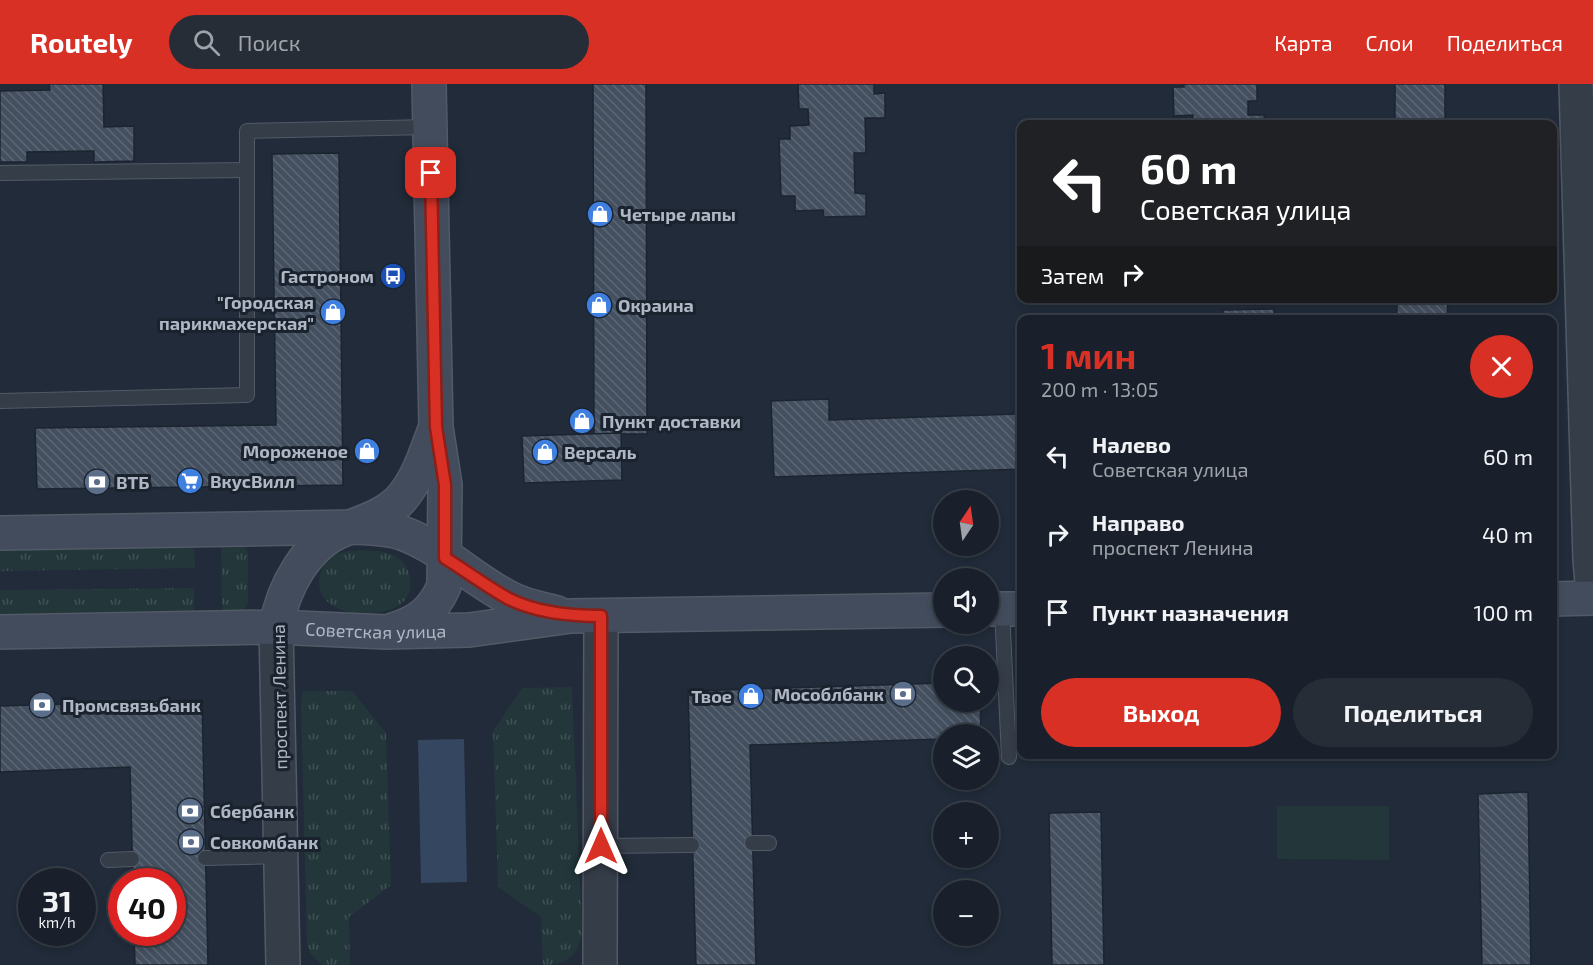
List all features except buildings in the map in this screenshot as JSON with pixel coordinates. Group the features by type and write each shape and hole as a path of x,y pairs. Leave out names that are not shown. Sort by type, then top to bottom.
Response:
{"main road":[{"name":"проспект Ленина","path":"386,632 411,625 438,601 444,586 445,485 436,427 429,84"},
{"name":"проспект Ленина","path":"276,627 283,599 306,559 324,541 391,508 399,501 424,458 436,427"},
{"path":"0,534 356,526 402,533 425,544 445,558"},
{"name":"Советская улица","path":"445,558 509,598 530,607 586,616"},
{"path":"306,559 302,575 303,589 308,606 326,628"},
{"path":"1557,599 1593,598"},
{"name":"Советская улица","path":"0,632 276,627 386,632 469,630 586,616 933,610"}],"street":[{"path":"1576,84 1590,560 1593,593"},
{"path":"586,616 601,846 600,965"},
{"name":"проспект Ленина","path":"276,627 283,965"}],"lane":[{"path":"0,401 247,395 247,131 430,127"},
{"path":"0,173 247,170"},
{"path":"1004,609 1009,757"},
{"path":"752,843 769,843"},
{"path":"601,846 692,845"},
{"path":"206,858 281,856"},
{"path":"108,860 132,859"}],"green space":[{"path":"221,543 241,545 248,553 248,603 243,611 222,613"},
{"path":"194,544 195,568 0,571 0,547"},
{"path":"350,551 384,552 399,559 409,573 410,582 410,591 403,602 389,610 373,614 339,609 326,601 320,588 323,566 332,557"},
{"path":"194,588 194,613 0,616 0,590"},
{"path":"572,687 582,934 577,949 569,958 551,965 543,965 541,917 498,887 493,731 522,688"},
{"path":"303,691 352,691 386,733 391,885 349,917 350,965 322,965 310,953 307,942 301,702"},
{"path":"1277,806 1389,806 1389,860 1277,859"}],"water":[{"path":"464,739 467,882 421,883 418,740"}],"place":[{"name":"Четыре лапы","path":"600,214"},
{"name":"Гастроном","path":"393,276"},
{"name":"Окраина","path":"599,305"},
{"name":"\"Городская парикмахерская\"","path":"333,312"},
{"name":"Пункт доставки","path":"582,421"},
{"name":"Мороженое","path":"367,451"},
{"name":"Версаль","path":"545,452"},
{"name":"ВкусВилл","path":"190,481"},
{"name":"ВТБ","path":"97,482"},
{"name":"Мособлбанк","path":"903,694"},
{"name":"Твое","path":"751,696"},
{"name":"Промсвязьбанк","path":"42,705"},
{"name":"Сбербанк","path":"190,811"},
{"name":"Совкомбанк","path":"191,842"}],"route":[{"path":"431,173 436,427 445,485 445,558 509,598 530,607 571,616 601,616 601,846"}]}
